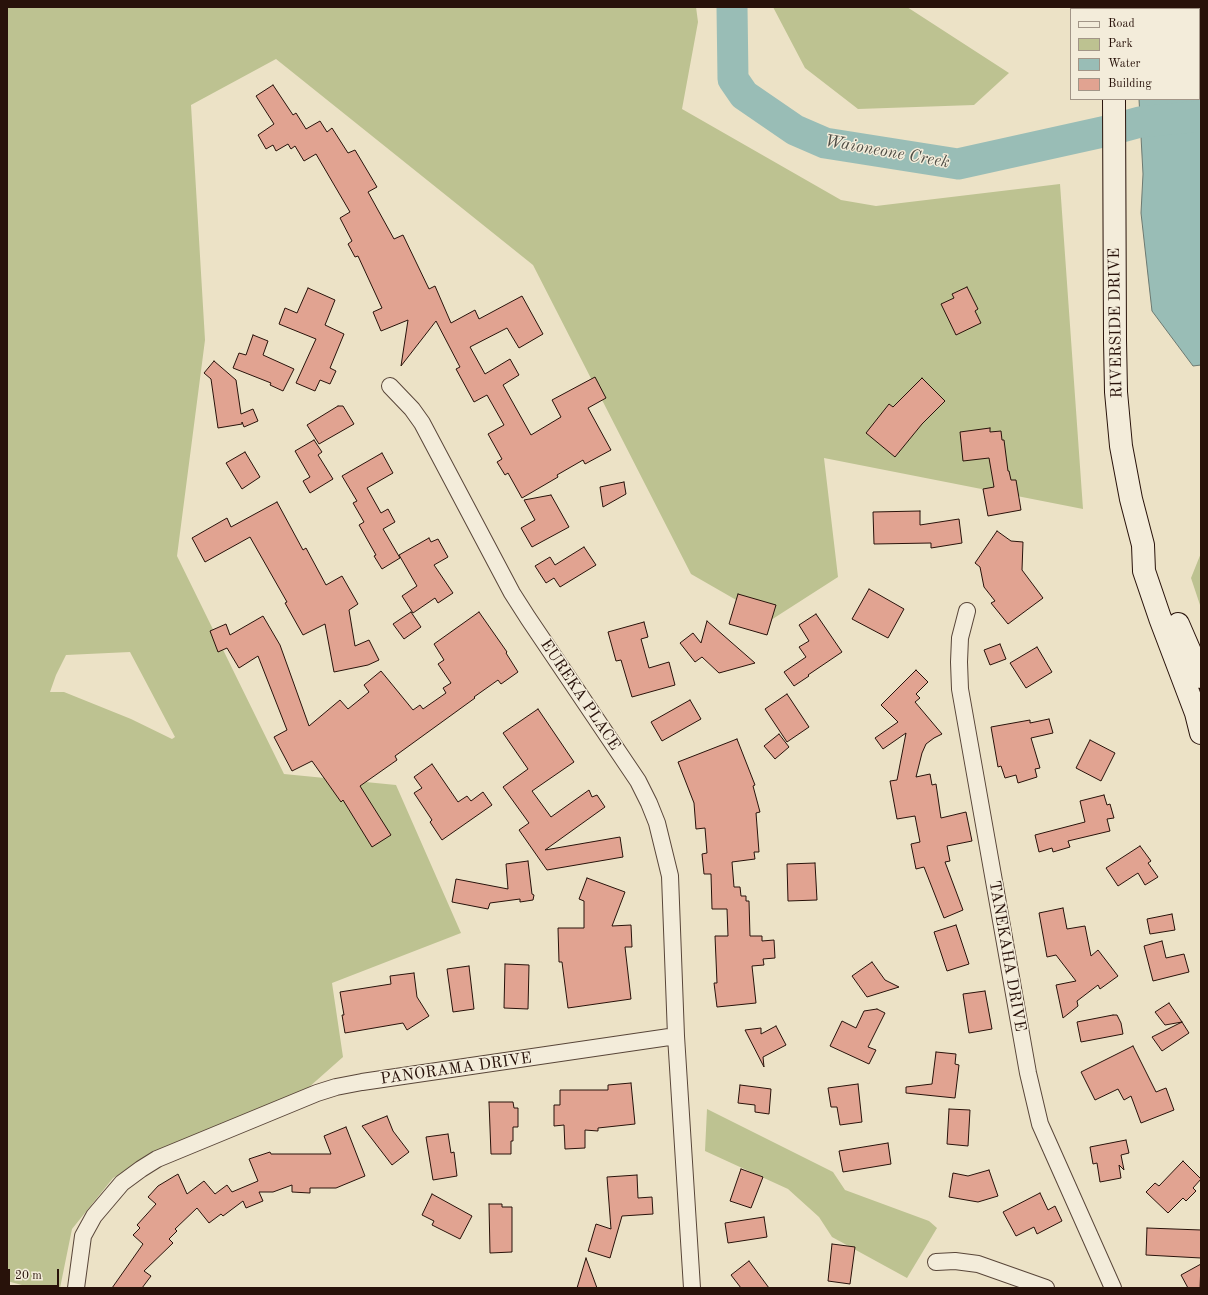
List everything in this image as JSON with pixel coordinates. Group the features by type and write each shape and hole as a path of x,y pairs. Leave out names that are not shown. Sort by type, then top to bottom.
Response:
{"main road":[{"name":"RIVERSIDE DRIVE","path":"1114,100 1116,392 1121,446 1131,500 1143,545 1144,571 1196,713 1201,733"},
{"name":"RIVERSIDE DRIVE","path":"1143,545 1157,567 1182,635 1201,677"}],"street":[{"name":"EUREKA PLACE","path":"390,386 412,409 422,423 512,593 638,781 650,803 657,823 670,876 676,1036"},
{"name":"TANEKAHA DRIVE","path":"967,611 960,638 960,689 1028,1072 1037,1115 1113,1288"},
{"name":"PANORAMA DRIVE","path":"76,1288 83,1236 94,1216 122,1183 157,1159 317,1093 336,1087 676,1036"},
{"path":"676,1036 692,1288"},
{"path":"936,1262 955,1261 978,1264 1046,1288"}],"green space":[{"path":"7,7 696,7 698,22 682,109 841,200 876,206 1060,184 1083,509 824,458 838,577 771,620 691,574 533,265 276,59 191,105 205,340 177,556 284,774 396,785 461,933 332,983 343,1057 308,1088 149,1157 113,1178 72,1229 60,1288 33,1288 7,1281","holes":["130,652 175,737 172,739 131,719 64,692 50,692 56,675 66,655"]},
{"path":"773,7 907,7 1009,73 974,105 858,109 805,68"},
{"path":"1201,553 1201,608 1191,578"},
{"path":"707,1109 833,1172 845,1190 929,1221 937,1228 907,1278 832,1237 819,1217 788,1189 705,1151"}],"water":[{"path":"1201,7 1201,365 1193,366 1152,311 1141,213 1143,174 1139,100 1200,100 1200,8 1140,8"}],"building":[{"path":"273,85 293,115 296,113 306,129 320,121 327,132 332,128 348,153 355,150 377,187 368,192 394,239 403,235 429,289 435,286 451,323 475,310 479,319 522,296 543,334 519,348 507,328 470,347 485,374 510,359 519,375 503,385 531,435 561,417 552,400 595,377 606,398 588,408 611,450 585,464 583,460 557,475 558,477 522,498 508,473 505,475 497,462 502,459 488,434 504,425 487,395 474,402 456,369 460,367 436,321 401,366 408,320 381,331 373,312 382,308 358,256 355,257 348,244 352,241 340,218 350,212 316,154 304,161 295,146 291,149 288,144 276,151 273,145 266,149 258,135 274,124 256,96"},
{"path":"967,287 978,309 975,311 981,323 956,335 941,304 954,298 952,294"},
{"path":"308,288 335,300 325,325 344,334 330,368 336,371 330,384 320,380 315,391 296,383 316,339 279,324 285,308 297,313"},
{"path":"253,335 268,341 263,355 294,369 283,391 270,385 271,383 233,368 239,353 246,355"},
{"path":"214,361 236,380 241,414 253,409 258,421 244,427 242,422 242,424 218,428 211,379 204,373"},
{"path":"922,378 945,401 922,424 895,457 866,433 889,404 893,407"},
{"path":"338,406 343,406 354,424 319,444 307,425"},
{"path":"990,428 990,432 1001,431 1002,440 1004,440 1008,471 1011,480 1016,480 1021,510 988,516 983,489 994,487 989,458 963,461 960,432"},
{"path":"314,440 322,452 318,455 333,479 310,493 303,481 310,477 295,451"},
{"path":"245,452 260,477 242,489 226,463"},
{"path":"382,453 393,473 367,488 381,513 388,509 395,522 383,529 400,558 382,569 359,525 364,522 353,503 357,501 342,476"},
{"path":"624,482 626,494 603,507 600,487"},
{"path":"551,495 569,527 532,547 521,528 535,520 524,500"},
{"path":"277,502 303,550 306,548 326,585 342,576 358,604 349,610 355,646 369,640 379,660 368,665 334,672 325,624 303,635 285,603 287,602 250,537 205,562 192,538 227,518 231,527"},
{"path":"920,511 920,525 959,519 962,543 931,548 931,543 874,544 873,512"},
{"path":"997,531 1011,541 1023,542 1022,570 1043,598 1008,624 991,603 995,601 984,587 980,567 975,563"},
{"path":"429,538 431,542 438,539 448,557 434,565 453,593 438,603 435,598 413,613 402,596 417,586 399,555"},
{"path":"584,547 596,565 560,587 554,578 546,583 535,566 550,557 555,565"},
{"path":"869,589 904,609 888,638 852,619"},
{"path":"738,594 776,605 767,635 729,624"},
{"path":"411,612 421,627 404,639 393,624"},
{"path":"479,612 507,652 506,653 518,672 501,684 498,680 474,697 475,698 395,756 397,760 360,786 391,835 372,847 343,800 341,802 312,761 292,771 274,737 287,730 258,656 239,668 227,648 218,652 210,631 226,624 230,635 263,616 280,645 309,726 340,700 348,709 369,692 364,685 381,671 413,710 420,705 423,709 446,693 443,688 451,683 438,664 444,660 434,644"},
{"path":"816,614 842,652 794,686 784,672 806,657 799,647 809,641 799,625"},
{"path":"707,621 755,663 719,673 702,657 695,662 680,643 693,633 701,643"},
{"path":"644,622 648,637 641,639 649,668 669,662 675,685 632,697 621,660 616,661 608,632"},
{"path":"1000,644 1006,659 990,665 984,650"},
{"path":"1037,647 1052,672 1026,688 1010,663"},
{"path":"916,670 928,682 916,694 920,698 915,702 942,734 926,744 922,753 916,777 930,774 932,785 936,784 941,818 966,812 972,841 947,846 950,861 945,862 963,910 944,918 924,867 916,869 911,844 920,842 915,816 897,819 890,781 897,780 906,733 883,749 875,738 898,722 881,705"},
{"path":"787,694 809,727 787,742 765,709"},
{"path":"690,700 701,719 662,741 651,722"},
{"path":"538,709 574,762 532,791 551,817 589,790 592,797 597,795 605,807 545,850 620,837 623,857 547,870 519,830 529,823 503,787 528,769 503,733"},
{"path":"1049,719 1053,733 1031,738 1040,768 1035,769 1037,777 1018,783 1016,775 1005,778 1001,766 998,767 991,727 1030,720 1030,723"},
{"path":"779,734 789,747 775,759 764,746"},
{"path":"737,739 755,785 753,786 760,812 756,813 759,852 754,852 755,859 732,862 734,887 740,887 741,896 746,896 746,901 749,901 750,936 762,936 762,941 774,940 775,958 763,959 764,965 752,966 756,1003 717,1007 714,983 717,983 715,936 728,936 727,909 712,909 711,874 704,874 702,854 707,853 705,828 696,829 694,803 678,762"},
{"path":"1090,740 1115,753 1101,781 1076,768"},
{"path":"432,764 458,802 467,796 471,801 483,792 492,805 442,840 430,822 432,820 414,793 422,788 414,777"},
{"path":"1104,795 1107,805 1110,804 1114,818 1107,819 1110,831 1068,841 1070,847 1053,852 1052,848 1039,852 1035,835 1085,822 1080,801"},
{"path":"1140,846 1151,861 1148,863 1158,877 1145,885 1138,873 1118,886 1106,868"},
{"path":"528,861 532,894 534,895 533,900 520,902 520,899 490,903 488,909 452,902 456,879 508,889 506,864"},
{"path":"815,863 817,900 788,901 787,864"},
{"path":"587,878 625,892 612,926 631,925 632,947 625,947 631,999 568,1008 562,962 559,962 558,928 584,928 584,901 579,899"},
{"path":"1063,908 1067,929 1085,926 1091,956 1098,950 1118,976 1100,989 1098,985 1077,1001 1078,1006 1063,1018 1056,985 1076,981 1056,955 1047,957 1039,913"},
{"path":"1172,914 1175,930 1150,934 1147,919"},
{"path":"956,925 969,964 947,971 934,932"},
{"path":"1162,941 1166,958 1184,954 1189,972 1153,981 1144,946"},
{"path":"872,962 885,980 899,987 867,997 852,976"},
{"path":"505,964 529,965 528,1009 504,1008"},
{"path":"469,966 474,1009 453,1012 447,969"},
{"path":"414,973 417,997 429,1016 407,1030 403,1023 345,1033 340,992 391,984 390,976"},
{"path":"985,991 992,1029 969,1033 963,994"},
{"path":"1169,1003 1182,1022 1165,1025 1155,1012"},
{"path":"877,1009 885,1013 868,1047 876,1050 869,1064 830,1046 842,1021 856,1028 864,1011"},
{"path":"1117,1015 1121,1023 1123,1034 1081,1042 1077,1022"},
{"path":"1182,1022 1189,1033 1162,1051 1152,1037"},
{"path":"776,1026 786,1045 763,1057 764,1067 745,1030 761,1028 761,1034"},
{"path":"1133,1046 1156,1092 1166,1088 1174,1110 1141,1123 1131,1096 1124,1100 1118,1089 1095,1100 1081,1072"},
{"path":"936,1052 956,1054 955,1064 959,1065 955,1098 906,1093 906,1087 932,1084"},
{"path":"631,1083 635,1124 598,1128 598,1131 585,1130 585,1148 565,1149 564,1125 554,1126 554,1105 560,1105 560,1090 608,1090 608,1085"},
{"path":"858,1084 862,1122 840,1125 837,1107 831,1107 828,1088"},
{"path":"740,1085 771,1089 769,1114 755,1112 755,1105 738,1103"},
{"path":"489,1102 513,1102 514,1108 518,1108 518,1127 513,1127 511,1154 491,1154"},
{"path":"949,1109 970,1110 968,1146 947,1144"},
{"path":"387,1116 393,1131 409,1152 392,1165 362,1126"},
{"path":"346,1127 365,1176 336,1188 310,1188 310,1193 292,1192 292,1185 273,1192 259,1192 263,1201 246,1208 243,1201 223,1216 221,1214 209,1223 197,1208 175,1229 177,1231 169,1239 173,1243 144,1271 151,1276 142,1288 112,1288 143,1244 133,1235 140,1228 137,1225 156,1204 148,1197 158,1186 178,1174 187,1194 204,1181 215,1194 227,1185 232,1192 258,1181 249,1159 270,1152 271,1154 331,1154 324,1136"},
{"path":"448,1134 451,1153 454,1152 457,1176 433,1180 426,1137"},
{"path":"1126,1140 1129,1153 1121,1155 1124,1170 1119,1165 1121,1178 1100,1182 1097,1163 1093,1164 1090,1147"},
{"path":"888,1143 891,1164 843,1172 839,1151"},
{"path":"1183,1161 1201,1179 1193,1188 1196,1191 1186,1201 1183,1198 1168,1213 1146,1192 1155,1183 1159,1186"},
{"path":"741,1169 763,1177 751,1208 730,1201"},
{"path":"989,1170 998,1196 978,1202 949,1197 953,1173 968,1176"},
{"path":"637,1175 638,1198 652,1197 653,1214 622,1216 610,1258 588,1251 596,1224 611,1229 607,1177"},
{"path":"1040,1193 1048,1210 1055,1206 1062,1221 1037,1234 1034,1227 1016,1236 1003,1212"},
{"path":"432,1194 472,1216 460,1239 432,1225 434,1221 422,1215"},
{"path":"489,1204 502,1204 502,1207 512,1207 512,1252 490,1253"},
{"path":"764,1217 767,1237 728,1243 725,1223"},
{"path":"1147,1228 1201,1230 1201,1258 1146,1255"},
{"path":"832,1244 855,1247 850,1284 828,1281"},
{"path":"586,1258 597,1288 577,1288"},
{"path":"749,1261 769,1288 741,1288 731,1275"},
{"path":"1201,1264 1200,1288 1188,1288 1181,1275"}],"waterway":[{"name":"Waioneone Creek","path":"732,7 733,79 744,95 795,130 825,143 958,164 1107,131 1140,122 1201,116"}]}
